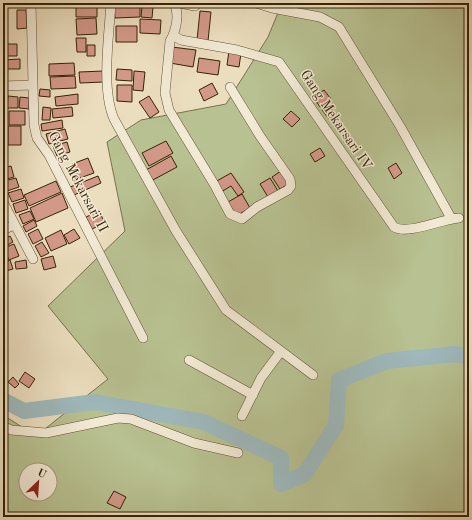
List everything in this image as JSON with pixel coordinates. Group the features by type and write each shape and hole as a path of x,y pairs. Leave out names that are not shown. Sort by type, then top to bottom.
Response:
{"street":[{"name":"Gang Mekarsari II","path":"31,3 32,85 34,125 37,138 49,155 143,338"},
{"path":"111,3 107,84 111,112 114,119 176,231 226,310 313,375"},
{"path":"174,3 177,13 174,36 170,41 165,101 230,214 242,219 256,207 288,190 291,186 290,180 260,136 230,87"},
{"path":"180,3 195,6 198,3"},
{"name":"Gang Mekarsari IV","path":"174,36 181,40 244,51 279,62 394,227 404,230 455,218 339,27 320,17 272,8 256,3"},
{"path":"3,86 32,85"},
{"path":"3,202 33,259"},
{"path":"3,230 14,225"},
{"path":"242,416 261,378 281,351"},
{"path":"189,360 253,395"},
{"path":"3,426 11,430 46,433 118,418 130,418 194,443 238,453"}],"green space":[{"path":"282,3 469,3 469,517 3,517 3,415 36,436 108,379 48,306 125,231 107,142 141,120 226,104 268,37"}],"building":[{"path":"76,3 97,3 97,17 76,17"},
{"path":"114,5 140,5 140,17 115,18"},
{"path":"142,6 153,7 152,18 141,17"},
{"path":"17,10 26,10 27,28 17,29"},
{"path":"200,11 211,12 208,41 197,40"},
{"path":"96,18 97,34 77,35 76,19"},
{"path":"140,19 161,20 160,34 140,33"},
{"path":"116,26 137,26 137,42 116,42"},
{"path":"76,38 86,38 86,52 77,52"},
{"path":"5,44 17,44 17,56 5,56"},
{"path":"87,45 95,45 95,56 87,56"},
{"path":"172,47 196,50 193,67 170,63"},
{"path":"229,51 241,53 239,67 227,65"},
{"path":"199,58 220,61 218,75 197,72"},
{"path":"20,59 20,69 4,69 3,60"},
{"path":"74,63 75,75 49,76 49,64"},
{"path":"117,69 132,70 132,81 116,80"},
{"path":"104,71 104,82 80,83 79,72"},
{"path":"134,71 145,72 143,91 133,90"},
{"path":"75,76 76,88 51,89 50,77"},
{"path":"212,83 218,94 204,101 199,90"},
{"path":"117,85 132,85 132,102 117,101"},
{"path":"40,89 50,90 50,97 39,96"},
{"path":"324,90 331,99 320,107 313,97"},
{"path":"78,94 78,104 56,106 55,97"},
{"path":"8,96 18,97 18,108 7,108"},
{"path":"149,96 159,112 150,118 139,102"},
{"path":"20,97 29,98 29,109 19,108"},
{"path":"329,105 335,115 329,119 322,110"},
{"path":"43,107 51,108 50,120 42,120"},
{"path":"72,107 73,116 53,118 52,109"},
{"path":"3,111 7,112 6,127 3,126"},
{"path":"9,111 25,111 25,125 9,125"},
{"path":"291,111 300,119 292,127 283,119"},
{"path":"62,120 63,128 42,131 41,124"},
{"path":"8,126 21,126 21,145 8,145"},
{"path":"65,129 68,139 49,144 46,134"},
{"path":"166,141 173,153 149,166 142,153"},
{"path":"67,142 70,152 57,156 53,146"},
{"path":"320,148 325,156 315,162 310,154"},
{"path":"171,156 177,167 151,181 146,170"},
{"path":"88,158 94,173 77,179 72,164"},
{"path":"396,163 402,173 394,179 388,168"},
{"path":"11,166 14,177 3,180 3,168"},
{"path":"281,171 290,183 280,189 272,177"},
{"path":"231,173 244,192 238,196 231,186 221,192 215,182"},
{"path":"98,176 101,183 74,195 70,187"},
{"path":"16,178 19,187 7,191 4,181"},
{"path":"270,178 278,191 268,197 260,184"},
{"path":"56,181 61,192 29,206 24,195"},
{"path":"21,189 24,198 12,202 8,193"},
{"path":"62,193 68,208 36,222 30,208"},
{"path":"242,194 250,208 236,216 228,202"},
{"path":"25,200 28,209 16,213 13,204"},
{"path":"30,211 34,219 23,224 19,215"},
{"path":"99,211 105,223 92,229 86,217"},
{"path":"34,220 37,226 26,232 23,226"},
{"path":"38,229 43,239 33,244 28,234"},
{"path":"74,229 80,238 69,244 64,235"},
{"path":"61,230 67,244 51,251 45,238"},
{"path":"10,236 13,242 6,246 3,240"},
{"path":"42,242 49,253 41,257 35,246"},
{"path":"14,244 19,256 9,260 4,248"},
{"path":"53,256 56,267 44,270 41,259"},
{"path":"10,260 13,269 6,271 3,263"},
{"path":"26,260 27,268 16,269 15,262"},
{"path":"25,372 35,379 29,388 19,381"},
{"path":"13,377 19,384 15,388 8,382"},
{"path":"114,491 126,497 120,509 107,503"}],"waterway":[{"path":"3,400 24,411 95,402 204,422 281,458 281,484 305,474 336,425 339,380 387,361 455,354 469,357"}]}
